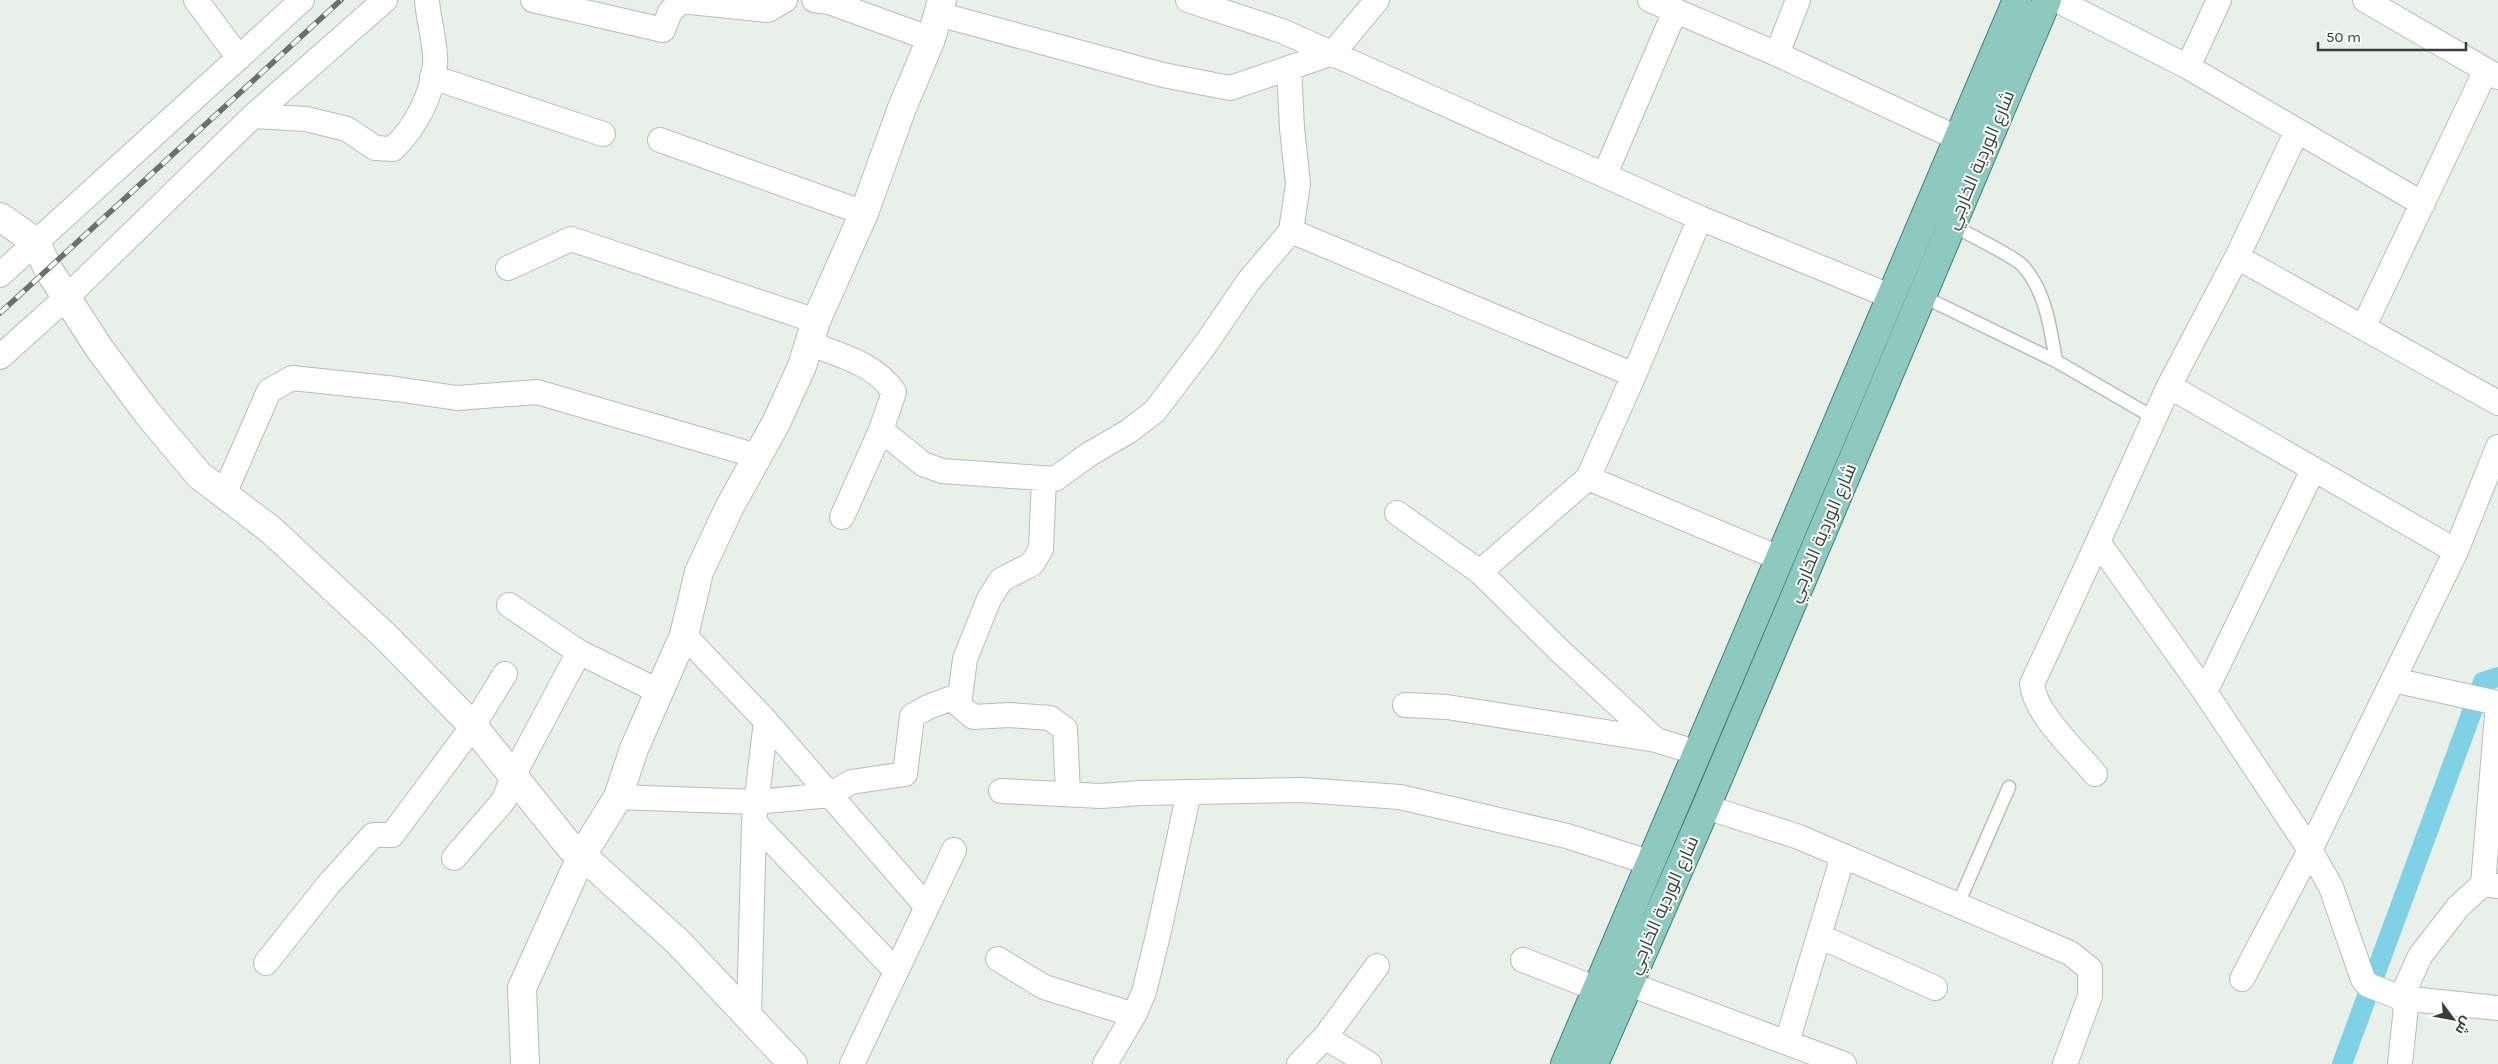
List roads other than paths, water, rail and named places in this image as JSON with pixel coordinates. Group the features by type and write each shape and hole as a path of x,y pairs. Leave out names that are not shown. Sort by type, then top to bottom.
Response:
{"main road":[{"name":"شارع الوردية الخارجي","path":"1565,1064 2017,0"},
{"name":"شارع الوردية الخارجي","path":"1594,1064 1706,807 2047,0"},
{"path":"1870,347 1873,358 1879,362 1887,364 1895,361"},
{"path":"1824,456 1832,452 1840,453 1846,457 1850,467"}],"street":[{"path":"196,0 239,58"},
{"path":"0,275 302,0"},
{"path":"0,357 68,296 253,116 385,0"},
{"path":"253,116 306,119 347,129 375,148 393,149 408,134 424,108 435,64 427,0"},
{"path":"533,0 663,30 670,12 681,1 768,10 785,0"},
{"path":"814,0 937,18 1163,75 1230,88 1333,53 1377,0"},
{"path":"1188,0 1282,31 1700,218 1892,297"},
{"path":"1650,0 1777,54 1959,139"},
{"path":"1777,54 1798,0"},
{"path":"2057,0 2188,67 2423,204"},
{"path":"2188,67 2219,0"},
{"path":"2363,328 2423,204 2492,73 2365,0"},
{"path":"1605,174 1675,11"},
{"path":"525,1064 522,988 582,855 618,797 634,749 684,635 699,572 729,508 776,422 864,213 937,18"},
{"path":"881,430 923,464 942,471 1055,479 1088,455 1129,431 1155,411 1205,345 1248,282 1291,230 1298,184 1292,128 1290,68"},
{"path":"432,77 603,134"},
{"path":"2095,774 2042,711 2034,697 2032,684 2170,386 2237,257 2297,131"},
{"path":"660,140 864,213"},
{"path":"0,217 36,242 48,269 68,296 99,348 148,414 199,475 271,530 386,637 473,726 571,848 582,855 678,942 793,1064"},
{"path":"1480,572 1588,478 1700,218"},
{"path":"1291,230 1634,375"},
{"path":"508,268 571,239 814,332 885,379 894,392 881,430 842,517"},
{"path":"2237,257 2498,404"},
{"path":"224,494 270,391 292,378 396,389 457,398 537,392 758,456"},
{"path":"2170,386 2456,551"},
{"path":"2242,979 2310,850 2456,551 2498,447"},
{"path":"2205,692 2313,470"},
{"path":"1588,478 1781,559"},
{"path":"1044,479 1041,550 1032,564 1001,580 989,599 965,659 959,705 973,717 1009,715 1050,718 1065,728 1068,793"},
{"path":"1397,513 1480,572 1559,650 1656,740"},
{"path":"2098,542 2205,692 2310,850 2331,887 2363,979 2406,1007 2400,1064"},
{"path":"509,605 579,652 658,691"},
{"path":"684,635 766,721 927,907"},
{"path":"454,858 504,800 513,776 579,652"},
{"path":"266,963 328,885 373,835 392,835 473,726 505,674"},
{"path":"2385,992 2420,956 2458,907 2490,885 2498,703 2463,697 2393,680"},
{"path":"618,797 755,812 830,795 851,782 905,774 912,716 928,707 960,695"},
{"path":"1405,705 1447,707 1656,740 1698,753"},
{"path":"749,1018 755,812 766,721"},
{"path":"1001,791 1101,796 1303,790 1400,797 1567,836 1651,863"},
{"path":"1105,1064 1134,1015 1144,992 1189,792"},
{"path":"1706,807 1762,824 1843,856 2070,953 2090,969 2090,996 2065,1064"},
{"path":"755,812 896,971"},
{"path":"852,1064 954,850"},
{"path":"1787,1042 1843,856"},
{"path":"1819,936 1935,988"},
{"path":"998,959 1044,987 1134,1015"},
{"path":"1523,960 1597,988"},
{"path":"1299,1064 1325,1037 1377,966"},
{"path":"1629,984 1844,1064"},
{"path":"2385,992 2498,1008"},
{"path":"1325,1037 1369,1064"}],"lane":[{"path":"1952,226 2021,264 2036,285 2048,314 2056,361"},
{"path":"1922,296 2056,361 2156,419"},
{"path":"1958,904 2009,787"}],"waterway":[{"path":"2342,1064 2483,682 2498,677"}],"railway":[{"path":"0,313 341,0"}]}
